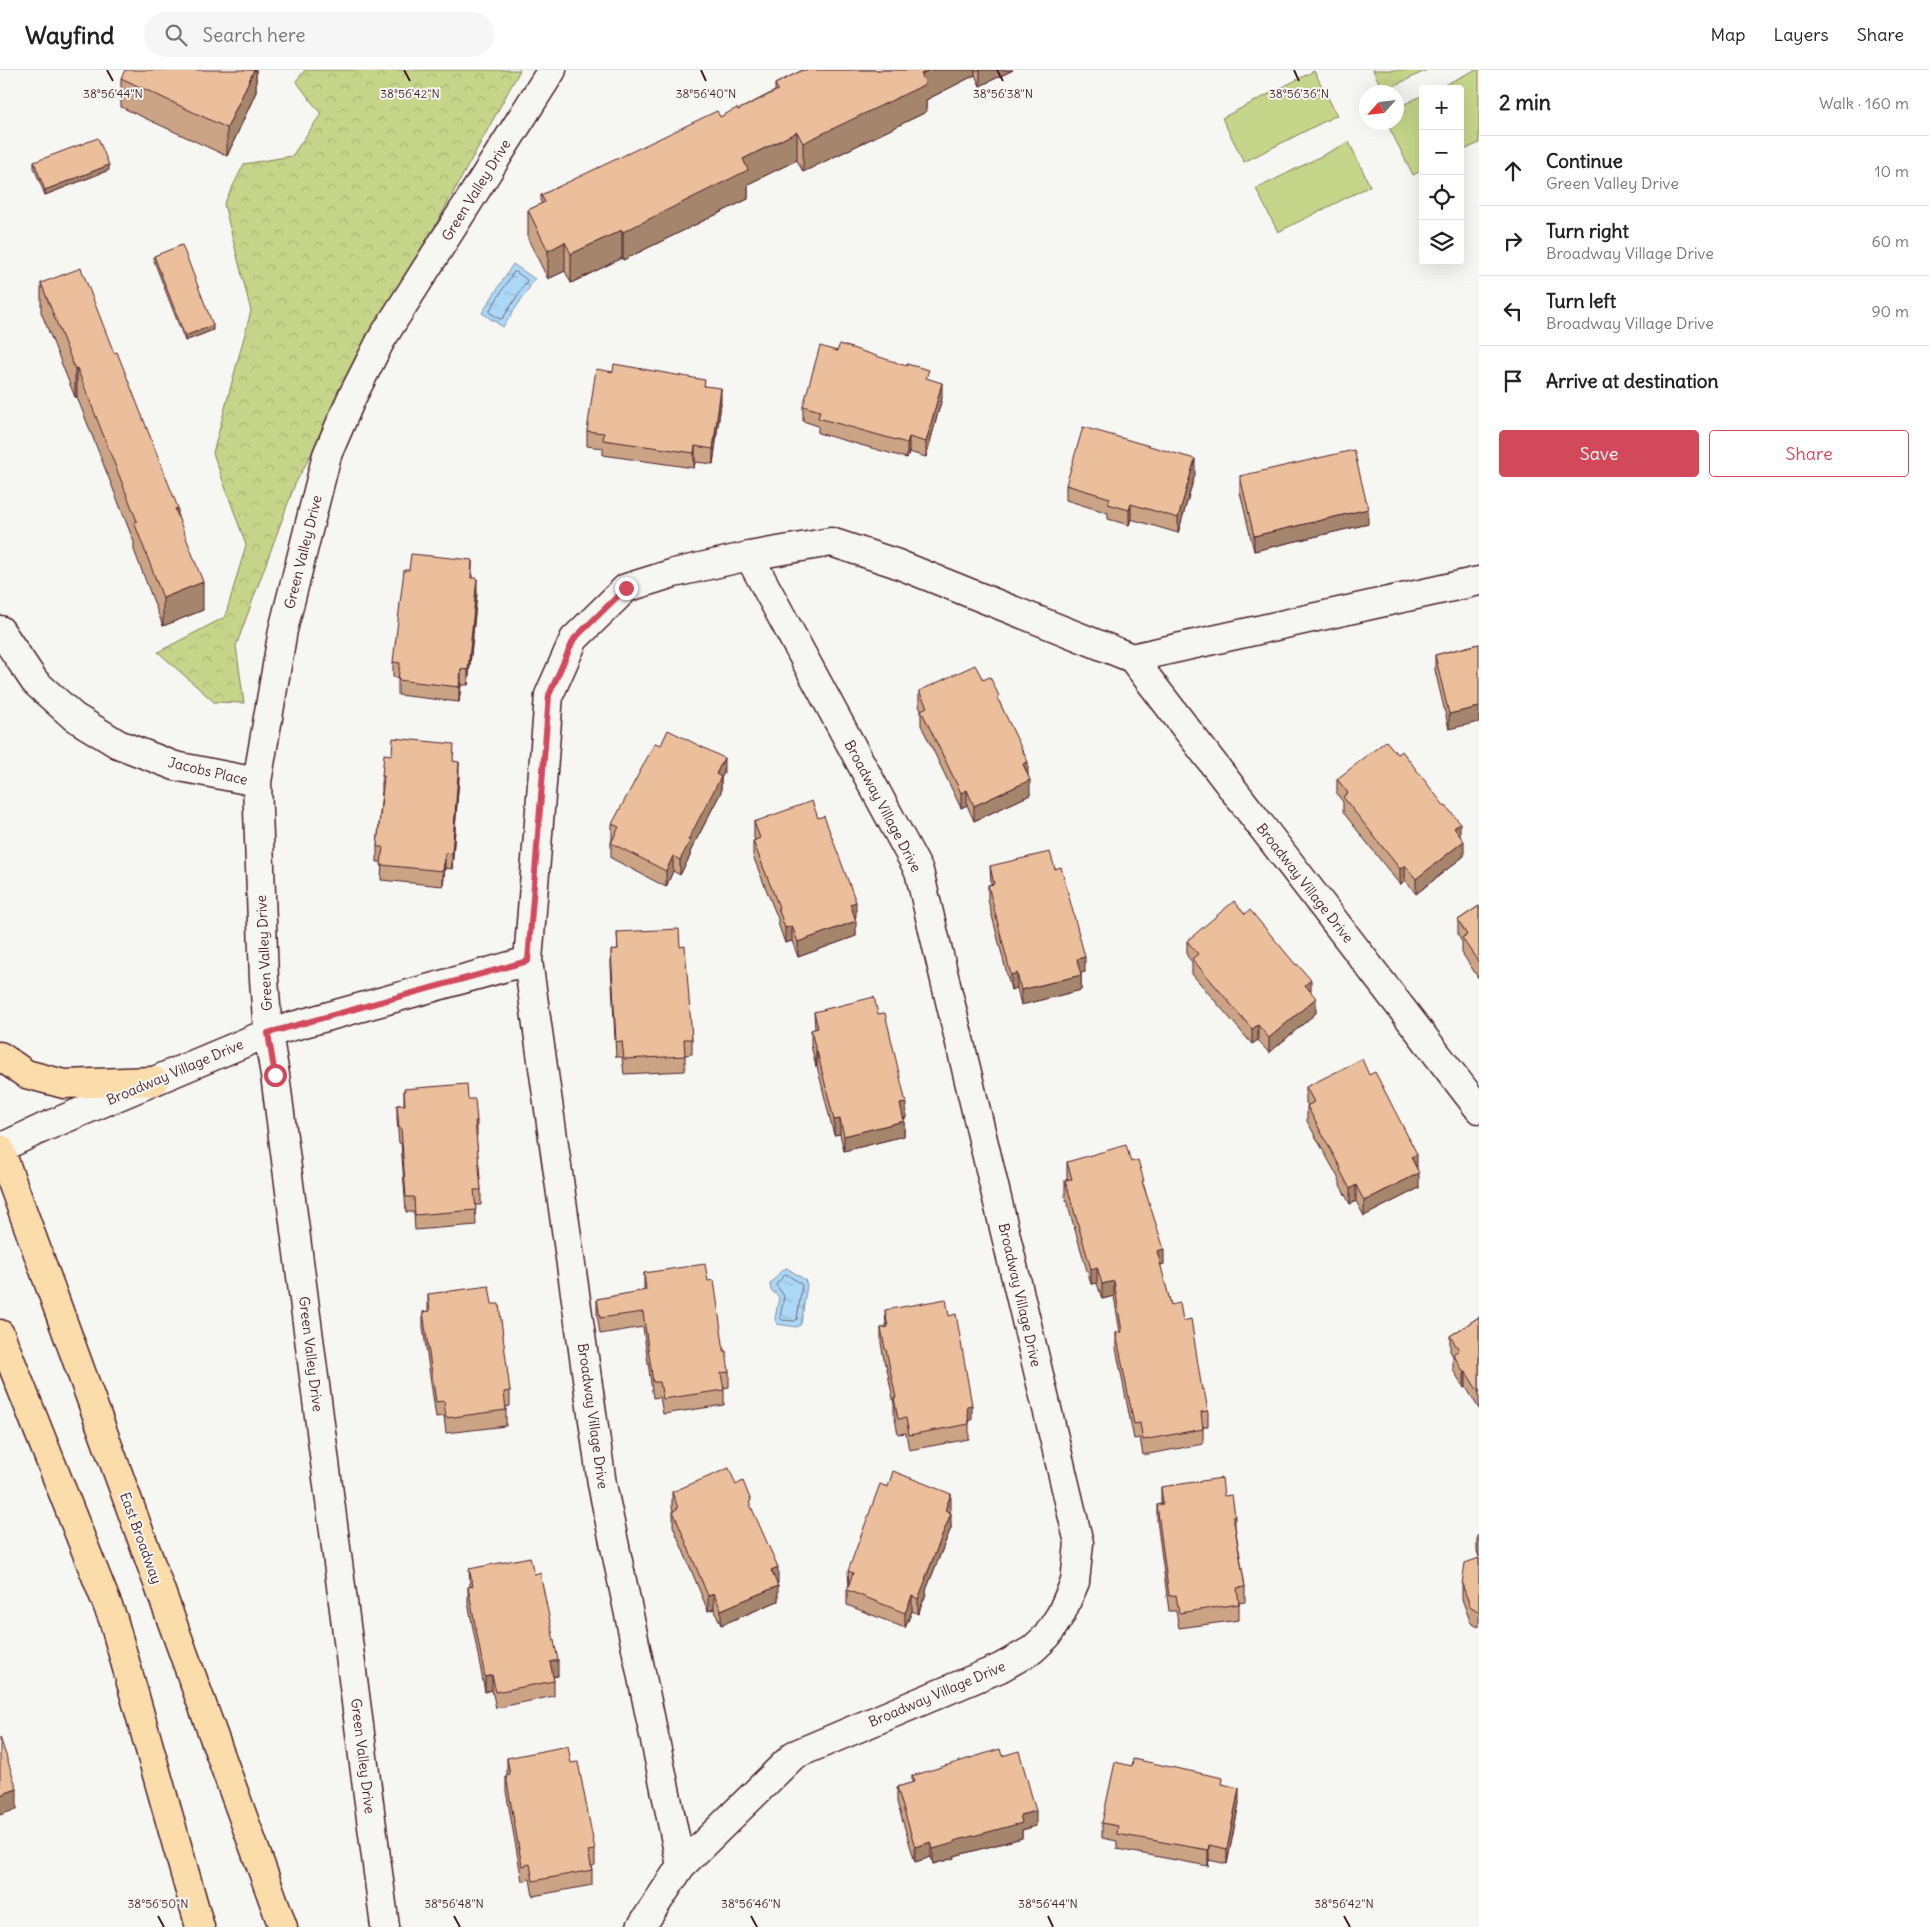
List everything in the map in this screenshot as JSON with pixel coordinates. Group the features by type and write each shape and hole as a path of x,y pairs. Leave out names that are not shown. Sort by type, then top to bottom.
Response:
{"main road":[{"path":"0,1056 26,1074 64,1084 154,1081"},
{"name":"East Broadway","path":"0,1148 283,1927"},
{"path":"0,1334 113,1619 200,1927"}],"street":[{"name":"Green Valley Drive","path":"386,1927 268,1033 264,979 257,782 283,630 327,455 352,397 381,340 552,70"},
{"name":"Broadway Village Drive","path":"681,1866 602,1484 528,961 549,695 574,639 626,588 674,573 749,556 831,542 895,563 1132,658 1479,1109"},
{"name":"Broadway Village Drive","path":"641,1927 681,1866 794,1755 1000,1668 1032,1650 1047,1636 1061,1614 1075,1582 1079,1543 919,871 749,556"},
{"path":"1132,658 1479,581"},
{"name":"Jacobs Place","path":"0,630 34,682 74,717 118,744 175,766 257,782"},
{"name":"Broadway Village Drive","path":"0,1148 268,1033 528,961"}],"green space":[{"path":"305,70 520,70 295,484 236,646 244,703 214,702 158,652 225,617 246,545 213,453 251,311 224,204 244,164 292,156 321,114 296,81"},
{"path":"1373,70 1427,70 1396,85 1380,85"},
{"path":"1475,70 1479,70 1479,143 1464,150 1464,85 1444,85"},
{"path":"1314,71 1337,115 1244,162 1222,118"},
{"path":"1419,97 1419,172 1413,175 1390,130 1404,130 1404,104"},
{"path":"1349,142 1370,186 1278,232 1256,189"}],"water":[{"path":"513,264 535,279 503,327 482,313"},
{"path":"787,1268 805,1280 807,1285 801,1324 797,1327 777,1324 775,1319 779,1297 771,1290 770,1284 782,1270"}],"building":[{"path":"125,70 254,70 227,128 121,78"},
{"path":"803,70 929,70 921,74 926,84 803,143 797,132 743,159 748,170 623,232 622,230 571,254 565,242 548,251 528,210 545,202 541,195 717,111 720,117 737,108 738,110 778,90 775,84"},
{"path":"98,138 109,165 45,190 34,162"},
{"path":"182,245 213,325 185,336 154,256"},
{"path":"81,268 114,353 117,352 178,508 175,509 203,582 163,598 134,522 137,521 77,368 75,369 41,283"},
{"path":"840,344 907,366 907,364 929,370 926,378 942,383 926,442 909,437 907,443 818,418 820,411 803,406 820,346 837,351"},
{"path":"614,364 705,380 704,386 721,388 713,449 695,446 694,453 603,440 604,433 587,431 596,369 613,372"},
{"path":"1083,427 1195,459 1178,518 1131,504 1129,510 1108,504 1110,498 1066,485"},
{"path":"1354,450 1368,509 1254,536 1240,476"},
{"path":"411,554 472,560 471,578 477,578 468,670 461,669 459,687 398,680 400,663 393,662 404,570 409,570"},
{"path":"1479,644 1479,707 1449,714 1435,655"},
{"path":"975,665 983,680 990,677 999,696 997,697 1028,762 1023,764 1030,780 974,806 967,790 961,793 921,710 927,707 919,691"},
{"path":"668,730 724,758 716,774 721,777 688,840 690,841 680,860 673,856 666,871 611,843 619,827 612,824 655,743 661,745"},
{"path":"393,738 454,744 453,761 459,762 452,854 445,853 443,871 381,865 383,847 377,847 384,776 382,776 384,754 392,755"},
{"path":"1386,741 1397,754 1402,751 1445,807 1460,823 1454,828 1464,841 1416,879 1405,865 1400,869 1343,797 1348,793 1337,779"},
{"path":"812,801 818,818 824,816 856,902 850,904 856,921 798,942 792,926 785,928 779,907 753,841 760,838 754,822"},
{"path":"1050,852 1055,869 1061,867 1085,957 1077,959 1081,975 1021,990 1017,973 1011,975 988,885 994,884 990,866"},
{"path":"1234,901 1245,914 1250,910 1311,980 1305,985 1316,998 1269,1038 1258,1025 1252,1029 1192,959 1198,954 1187,941"},
{"path":"1479,906 1479,963 1462,938 1467,935 1458,920"},
{"path":"679,929 680,947 685,946 692,1039 684,1039 685,1056 624,1059 622,1041 616,1042 611,950 618,949 617,932"},
{"path":"874,997 878,1014 885,1013 906,1103 900,1104 904,1121 844,1136 840,1119 834,1120 816,1051 811,1030 818,1028 814,1012"},
{"path":"1362,1059 1369,1075 1375,1072 1417,1154 1411,1157 1419,1173 1364,1201 1356,1185 1350,1189 1307,1106 1314,1102 1306,1087"},
{"path":"467,1084 468,1099 475,1099 477,1121 475,1121 481,1190 474,1190 476,1210 415,1215 414,1197 406,1197 401,1128 399,1128 397,1105 405,1105 404,1089"},
{"path":"1126,1145 1131,1162 1138,1160 1144,1181 1142,1181 1164,1249 1157,1251 1171,1305 1180,1303 1183,1321 1191,1319 1202,1390 1204,1389 1208,1411 1201,1412 1203,1429 1143,1440 1140,1423 1134,1424 1116,1333 1122,1332 1114,1281 1102,1284 1097,1267 1091,1269 1065,1180 1072,1179 1067,1162"},
{"path":"705,1264 708,1281 714,1280 724,1351 726,1351 729,1372 721,1373 724,1390 663,1399 660,1382 653,1382 643,1312 600,1318 597,1299 646,1290 644,1273"},
{"path":"489,1286 492,1304 499,1304 510,1391 504,1392 506,1410 446,1418 444,1401 436,1402 423,1312 430,1311 428,1294"},
{"path":"946,1299 949,1316 956,1314 972,1405 967,1406 969,1424 909,1435 906,1418 898,1419 894,1398 896,1398 881,1328 888,1327 885,1310"},
{"path":"1479,1317 1479,1393 1453,1354 1459,1350 1450,1336"},
{"path":"729,1468 736,1485 743,1481 751,1501 749,1502 778,1567 771,1570 778,1586 721,1610 714,1594 708,1596 673,1511 678,1508 672,1492"},
{"path":"893,1471 951,1494 945,1510 951,1513 926,1579 918,1599 912,1596 905,1613 847,1590 853,1573 848,1571 880,1484 888,1487"},
{"path":"1222,1478 1224,1496 1232,1495 1235,1516 1233,1516 1245,1587 1237,1588 1239,1604 1179,1613 1176,1595 1169,1596 1157,1505 1163,1504 1161,1487"},
{"path":"530,1557 534,1574 540,1573 558,1660 550,1662 554,1681 496,1692 492,1675 485,1677 468,1587 473,1586 469,1569"},
{"path":"1479,1558 1479,1612 1470,1606 1462,1584 1465,1563"},
{"path":"0,1737 17,1789 0,1795"},
{"path":"568,1746 571,1763 578,1762 595,1850 588,1851 592,1870 533,1881 530,1864 522,1866 506,1776 510,1775 507,1758"},
{"path":"1000,1749 1002,1756 1019,1751 1036,1811 1020,1815 1022,1823 954,1841 954,1843 933,1849 931,1842 915,1847 897,1787 914,1782 912,1776"},
{"path":"1133,1759 1223,1778 1222,1784 1239,1788 1227,1849 1209,1845 1208,1850 1117,1834 1118,1826 1102,1823 1115,1762 1132,1766"}],"route":[{"path":"275,1075 268,1033 528,961 549,695 574,639 626,588"}]}
